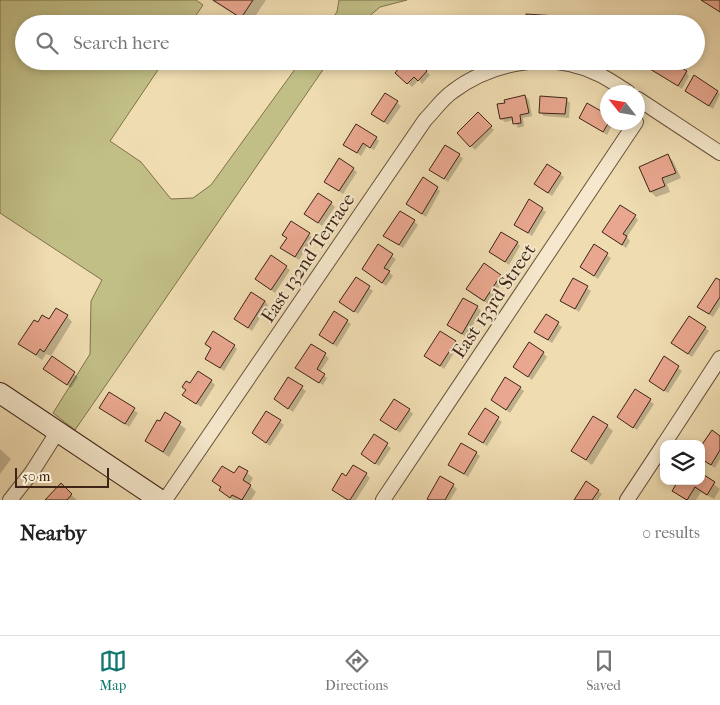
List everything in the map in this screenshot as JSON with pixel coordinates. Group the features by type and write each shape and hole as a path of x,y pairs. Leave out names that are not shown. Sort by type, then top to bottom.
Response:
{"street":[{"name":"East 132nd Terrace","path":"165,500 426,120 451,93 476,77 496,70"},
{"name":"East 132nd Terrace","path":"587,70 598,74 616,85"},
{"path":"645,104 720,153"},
{"name":"East 133rd Street","path":"383,500 631,130"},
{"path":"667,440 720,358"},
{"path":"0,393 160,500"},
{"path":"10,500 32,472 58,431"},
{"path":"627,500 660,450"}],"shaded area":[{"path":"0,0 196,0 203,5 196,15 15,15 15,70 158,70 110,141 141,162 171,199 193,198 211,185 294,70 323,70 75,430 53,413 90,354 91,301 102,280 0,213"},
{"path":"339,0 407,0 380,7 371,15 335,15"}],"building":[{"path":"213,0 253,0 243,15 236,15"},
{"path":"701,0 720,0 720,12"},
{"path":"398,70 427,71 418,81 414,77 407,84 395,73"},
{"path":"652,70 687,71 678,86"},
{"path":"694,75 718,91 709,106 685,91"},
{"path":"385,93 398,101 384,122 371,114"},
{"path":"525,95 529,113 520,115 521,123 513,124 512,117 500,119 497,104 505,103 504,100"},
{"path":"540,96 567,98 565,114 539,113"},
{"path":"587,103 600,110 600,130 604,130 603,132 579,118"},
{"path":"478,112 492,126 470,147 457,133"},
{"path":"356,124 377,137 370,148 363,143 357,153 343,145"},
{"path":"445,145 460,154 444,179 429,170"},
{"path":"668,154 676,173 662,178 665,186 650,192 639,167"},
{"path":"339,158 354,168 339,191 324,182"},
{"path":"547,164 561,173 548,193 534,184"},
{"path":"423,177 438,187 422,214 406,204"},
{"path":"318,193 332,202 318,223 304,214"},
{"path":"529,199 543,208 528,233 514,225"},
{"path":"620,205 636,215 623,234 627,236 622,245 602,232"},
{"path":"400,211 415,220 399,245 383,236"},
{"path":"291,221 310,233 295,257 280,248 287,238 282,235"},
{"path":"501,232 518,242 505,262 489,252"},
{"path":"378,244 393,254 384,268 390,271 382,283 362,269"},
{"path":"594,244 608,253 594,276 580,267"},
{"path":"271,255 287,266 271,290 255,279"},
{"path":"484,263 501,275 484,301 466,289"},
{"path":"356,277 370,286 354,312 339,302"},
{"path":"573,278 588,286 575,309 560,301"},
{"path":"716,278 720,280 720,297 709,314 697,307"},
{"path":"251,292 265,301 248,328 234,319"},
{"path":"463,298 478,306 462,334 447,325"},
{"path":"56,308 68,315 44,352 40,349 36,355 18,344 34,320 38,322 42,315 49,319"},
{"path":"334,311 348,320 333,344 319,335"},
{"path":"546,314 559,322 548,340 534,332"},
{"path":"689,316 706,327 688,354 671,343"},
{"path":"213,331 235,345 220,368 205,359 211,348 205,344"},
{"path":"440,331 456,341 440,366 424,356"},
{"path":"529,342 544,352 528,377 513,367"},
{"path":"311,344 326,353 317,369 325,374 319,383 295,368"},
{"path":"52,356 75,372 67,385 43,369"},
{"path":"664,356 679,366 664,391 649,381"},
{"path":"198,371 212,380 196,404 182,395 186,390 182,387 186,381 190,383"},
{"path":"288,377 303,386 288,409 274,399"},
{"path":"505,377 521,387 506,410 491,400"},
{"path":"635,389 651,399 633,428 617,417"},
{"path":"109,392 135,408 125,424 99,408"},
{"path":"394,399 410,409 396,430 380,420"},
{"path":"485,408 499,417 483,443 468,434"},
{"path":"266,411 281,420 266,443 252,433"},
{"path":"165,412 181,422 163,452 145,441 157,420 160,421"},
{"path":"593,416 608,425 586,460 571,451"},
{"path":"712,430 720,436 720,450 711,465 705,461 705,440"},
{"path":"374,434 388,443 375,464 361,454"},
{"path":"461,443 477,452 464,474 448,465"},
{"path":"353,465 367,473 350,500 348,500 332,490 342,473 346,476"},
{"path":"222,466 234,473 239,466 248,471 243,480 251,485 242,500 232,495 230,498 219,490 221,487 212,481"},
{"path":"440,476 454,484 445,500 427,499"},
{"path":"705,476 715,482 707,495 695,487 687,500 672,491 676,485 705,485"},
{"path":"586,481 599,490 592,500 574,500"},
{"path":"61,483 72,494 67,500 45,500"}]}
